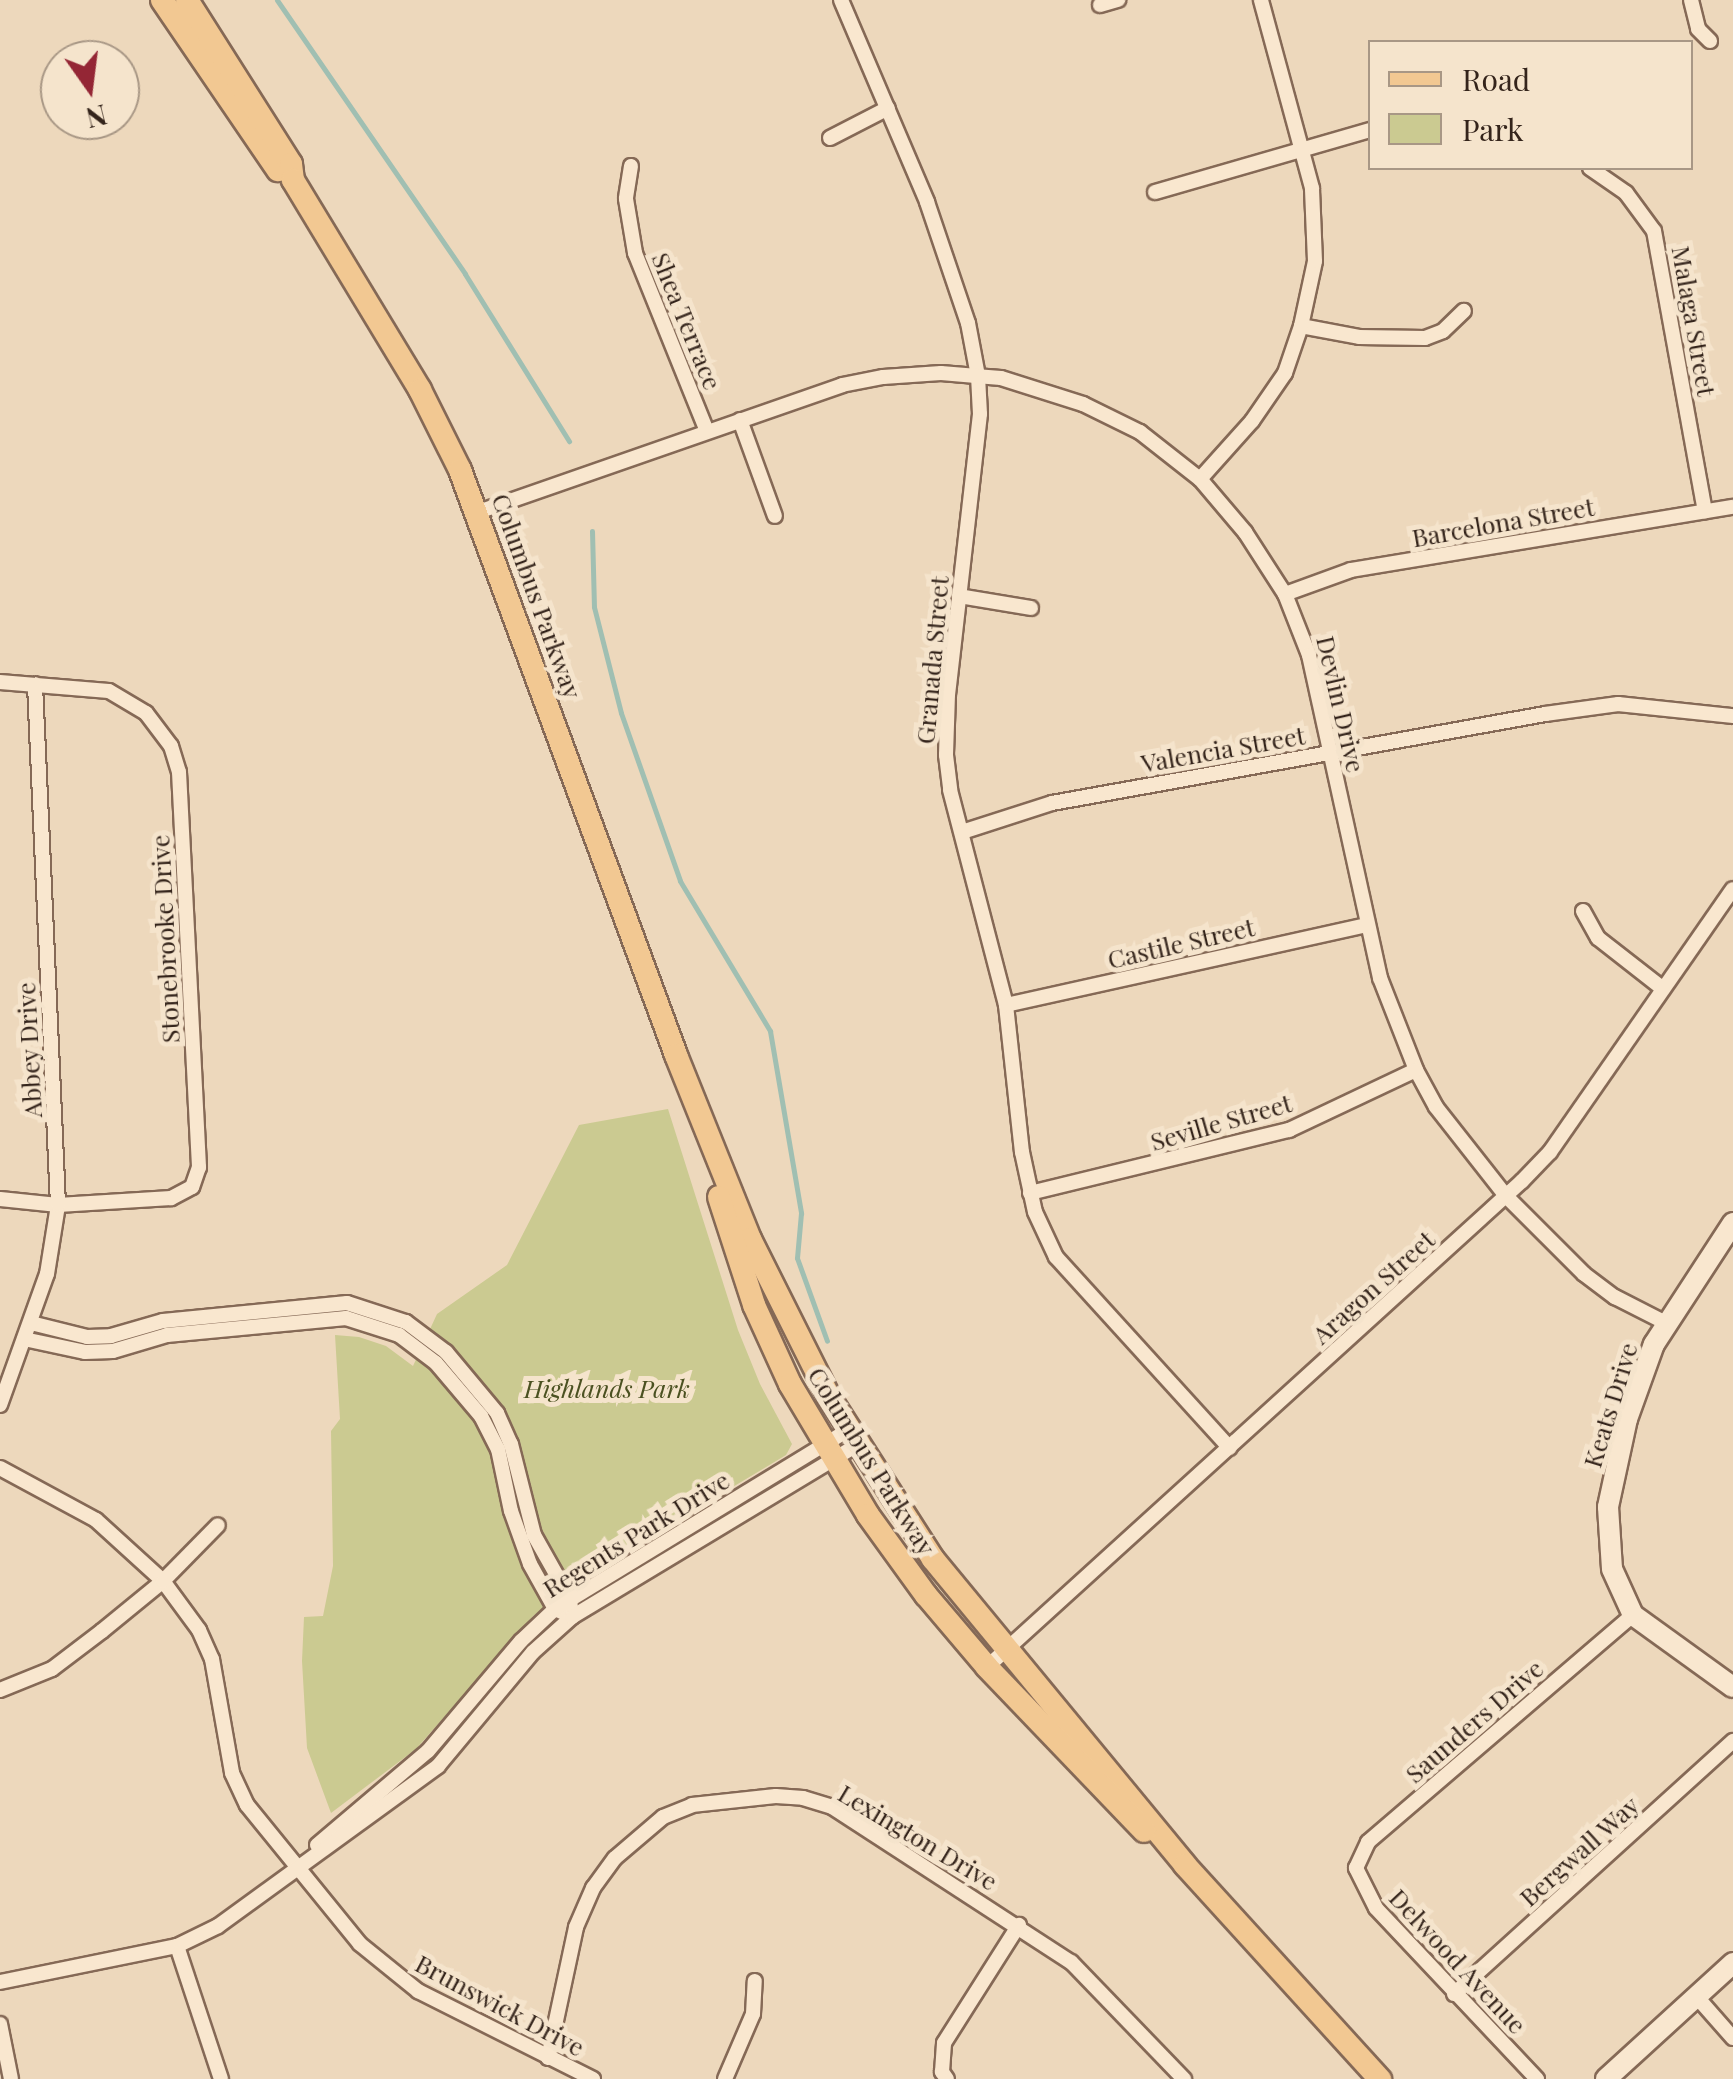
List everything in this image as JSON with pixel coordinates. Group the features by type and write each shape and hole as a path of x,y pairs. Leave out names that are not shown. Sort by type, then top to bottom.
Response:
{"main road":[{"name":"Columbus Parkway","path":"162,0 280,174 293,180"},
{"name":"Columbus Parkway","path":"187,0 292,164 293,180 420,390 478,512 676,1056 759,1256 852,1437 933,1559 1007,1650 1116,1776 1185,1865 1380,2079"},
{"name":"Columbus Parkway","path":"676,1056 754,1305 790,1384 828,1451 926,1595 986,1666 1134,1821 1185,1865"}],"street":[{"name":"Granada Street","path":"841,0 933,219 968,324 978,376 980,414 946,756 1006,1005 1030,1194 1056,1257 1230,1448"},
{"path":"1100,5 1118,0"},
{"path":"1200,479 1252,420 1285,373 1301,326 1317,228 1302,149 1261,0"},
{"path":"1691,0 1698,30 1710,41"},
{"path":"830,138 888,108"},
{"path":"1154,192 1368,131"},
{"name":"Shea Terrace","path":"631,166 626,199 636,253 707,431"},
{"name":"Malaga Street","path":"1593,170 1626,193 1654,231 1704,510"},
{"path":"1301,326 1359,337 1412,340 1443,331 1464,311"},
{"name":"Devlin Drive","path":"478,512 842,385 941,372 1037,387 1140,432 1200,479 1244,532 1285,594 1310,654 1380,978 1416,1070 1460,1142 1506,1196 1584,1274 1615,1297 1666,1323"},
{"path":"740,420 775,516"},
{"name":"Barcelona Street","path":"1285,594 1351,570 1733,506"},
{"path":"959,596 1031,608"},
{"name":"Stonebrooke Drive","path":"0,682 89,686 127,700 158,727 176,759 199,1167 192,1187 182,1195 58,1205"},
{"name":"Abbey Drive","path":"0,1405 47,1274 58,1205 35,685"},
{"name":"Valencia Street","path":"962,832 1052,804 1618,704 1733,716"},
{"name":"Aragon Street","path":"986,1666 1230,1448 1550,1152 1733,889"},
{"path":"1583,911 1598,938 1662,988"},
{"name":"Castile Street","path":"1006,1005 1367,924"},
{"name":"Seville Street","path":"1030,1194 1289,1130 1416,1070"},
{"path":"0,1199 58,1205"},
{"name":"Keats Drive","path":"1633,1616 1612,1569 1608,1507 1627,1419 1666,1323 1733,1223"},
{"path":"31,1324 87,1337 111,1336 163,1321 347,1303 406,1322 446,1352 497,1413 512,1444 534,1535 570,1599 572,1617"},
{"path":"24,1340 86,1352 112,1351 166,1335 346,1318 399,1335 436,1363 481,1416 498,1450 520,1540 555,1609 572,1617"},
{"name":"Regents Park Drive","path":"296,1867 337,1824 428,1751 521,1641 555,1609 852,1437"},
{"name":"Regents Park Drive","path":"0,1982 178,1946 218,1926 438,1766 532,1652 572,1617 828,1451"},
{"name":"Brunswick Drive","path":"0,1468 96,1520 163,1581 200,1630 212,1659 232,1773 247,1805 360,1944 388,1969 444,2006 592,2079"},
{"path":"0,1690 52,1668 163,1581 218,1526"},
{"path":"1633,1616 1733,1687"},
{"name":"Saunders Drive","path":"1356,1868 1368,1842 1633,1616"},
{"name":"Bergwall Way","path":"1454,1994 1733,1742"},
{"name":"Lexington Drive","path":"548,2058 569,1954 593,1888 640,1835 664,1817 692,1805 776,1796 802,1798 832,1807 1071,1962 1184,2079"},
{"name":"Delwood Avenue","path":"1356,1868 1376,1908 1537,2079"},
{"path":"947,2079 942,2072 944,2043 1019,1926"},
{"path":"178,1946 221,2079"},
{"path":"1606,2079 1733,1963"},
{"path":"724,2079 753,2014 755,1980"},
{"path":"1696,1996 1733,2038"},
{"path":"0,2024 11,2079"}],"green space":[{"name":"Highlands Park","path":"668,1109 738,1330 760,1384 792,1444 786,1455 589,1573 533,1616 416,1749 331,1813 307,1748 302,1661 304,1617 323,1616 333,1566 331,1431 340,1419 335,1335 359,1337 386,1346 413,1366 437,1314 507,1265 579,1125"}],"waterway":[{"path":"277,0 465,274 569,441"},
{"path":"592,531 594,607 621,713 680,881 770,1031 801,1213 797,1258 827,1341"}]}
